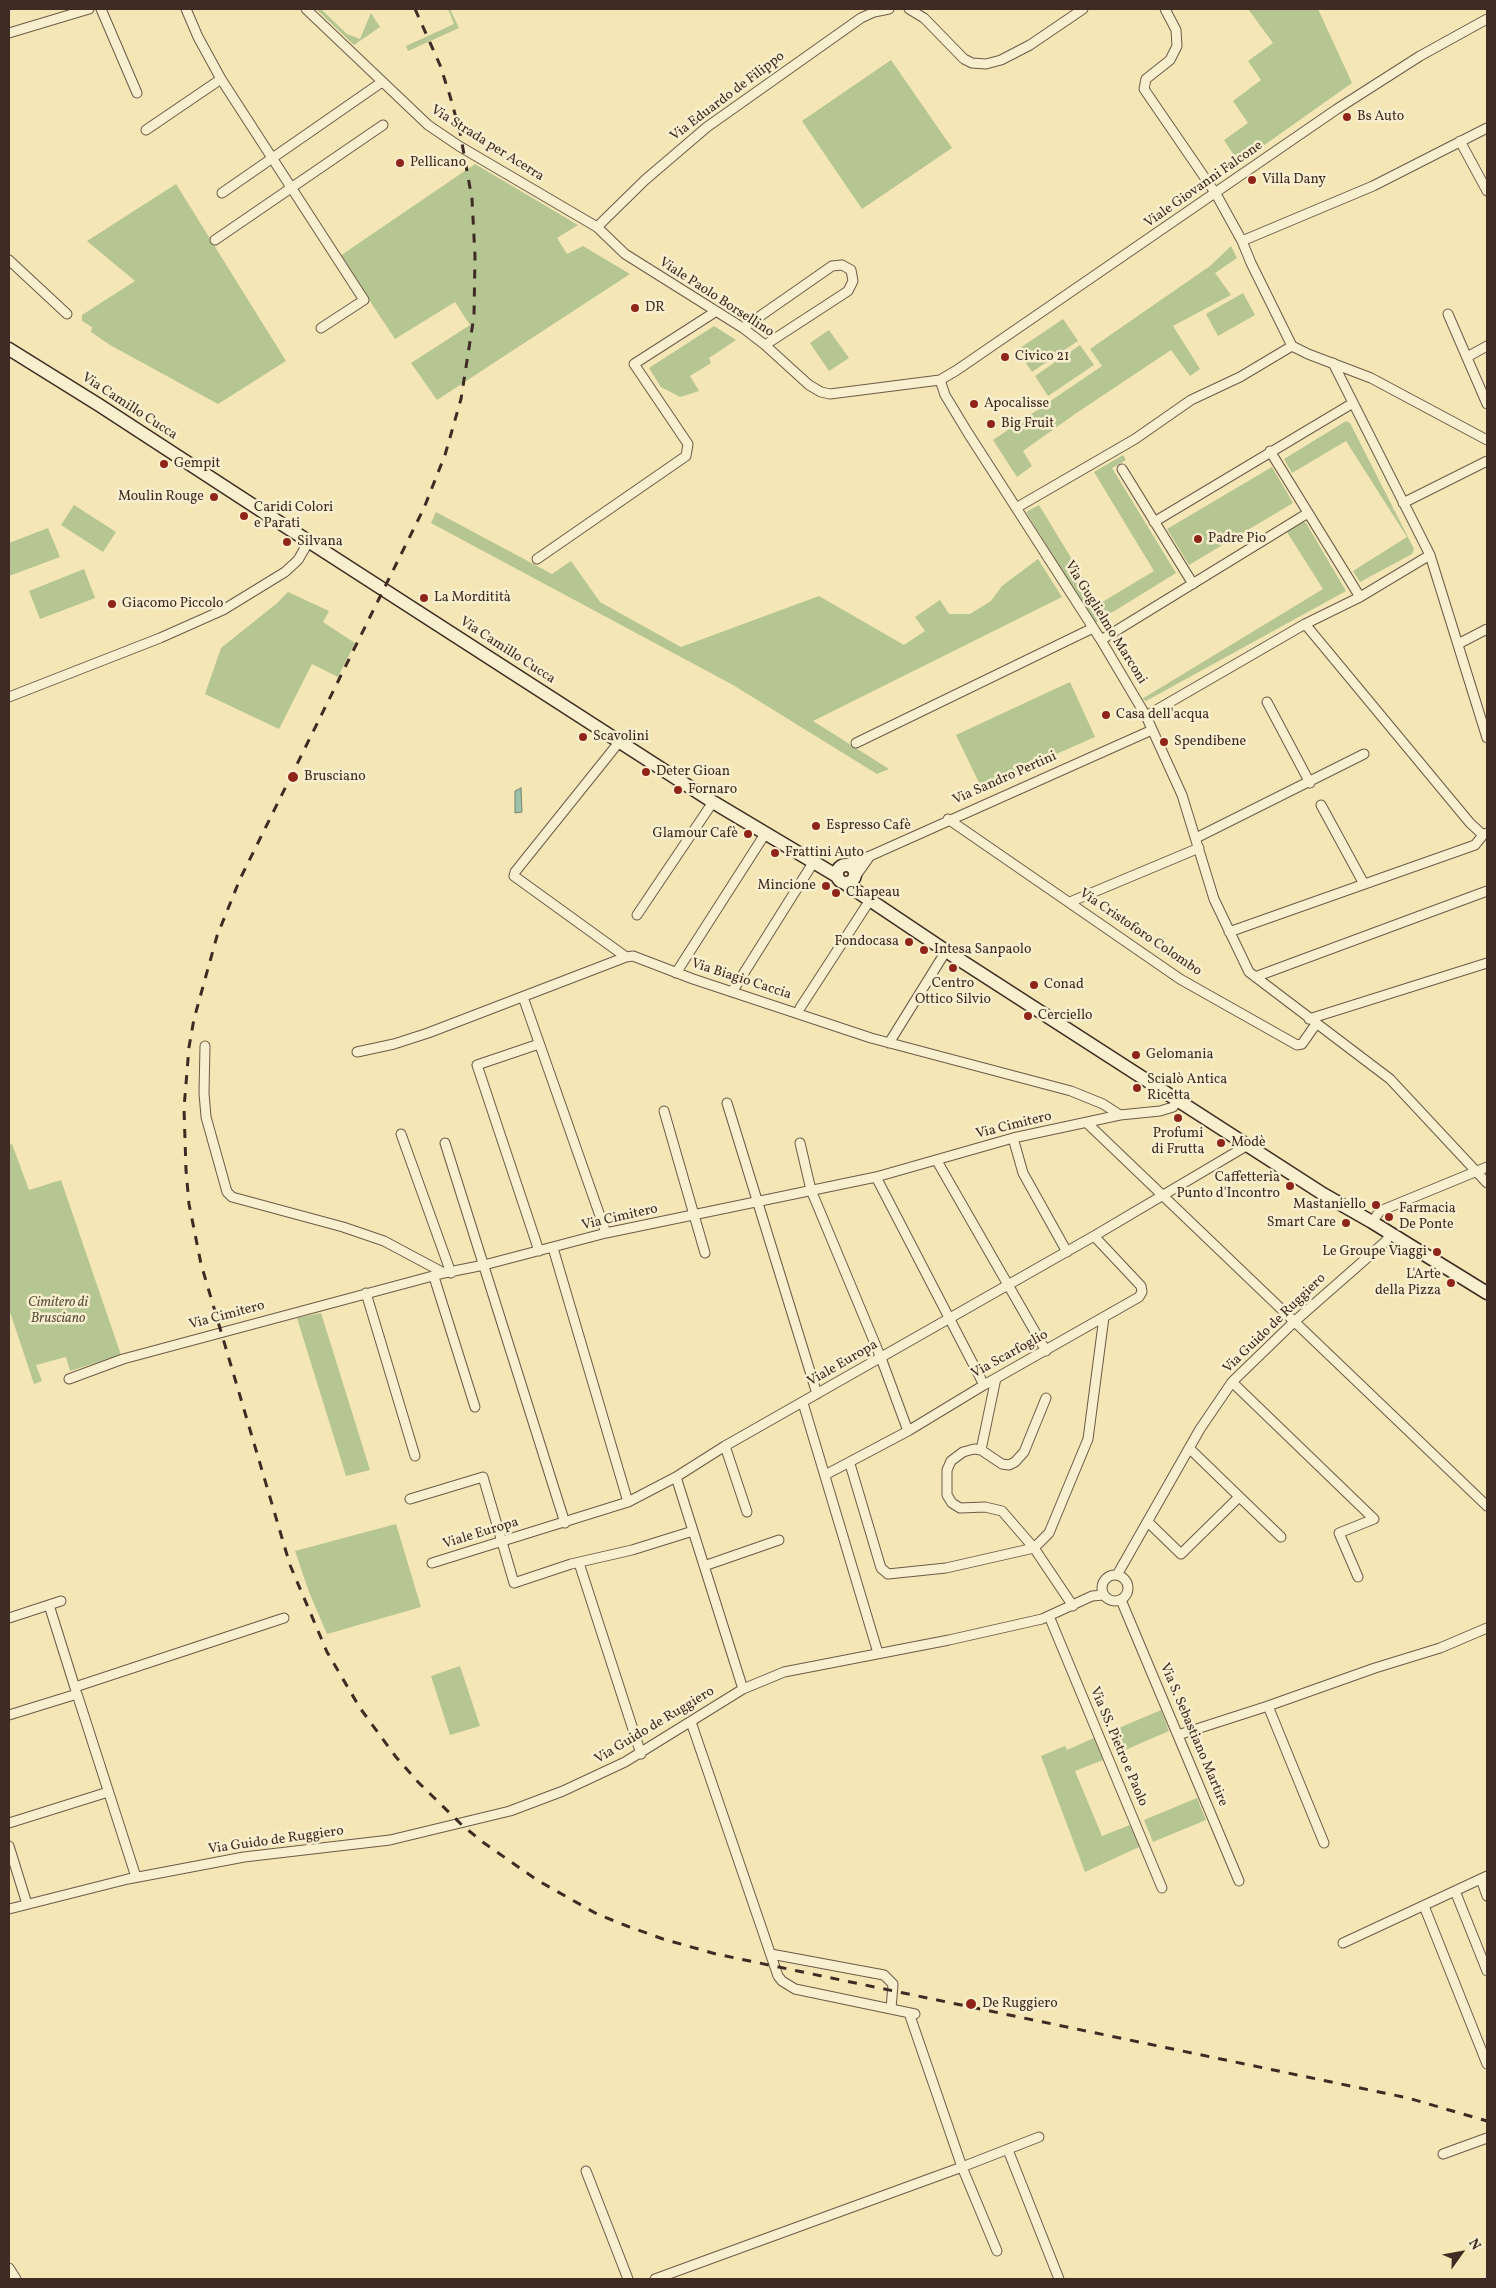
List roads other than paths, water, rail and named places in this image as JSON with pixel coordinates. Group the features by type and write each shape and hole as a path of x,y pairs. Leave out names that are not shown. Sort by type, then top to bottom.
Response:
{"street":[{"path":"9,33 89,9"},
{"path":"102,9 136,93"},
{"path":"186,9 198,38 220,79 364,300 321,328"},
{"name":"Via Strada per Acerra","path":"306,9 413,112 444,136 597,227"},
{"name":"Via Eduardo de Filippo","path":"597,227 653,173 707,127 861,18 874,12 889,9"},
{"path":"908,9 924,18 956,53 964,59 980,64 993,63 1012,55 1083,9"},
{"path":"1165,9 1176,30 1177,46 1170,60 1146,79 1144,89 1216,194 1242,241 1292,346 1371,378 1487,440"},
{"name":"Viale Giovanni Falcone","path":"940,380 1058,302 1370,88 1420,56 1487,19"},
{"path":"146,130 220,79"},
{"path":"222,193 382,82"},
{"path":"215,240 383,125"},
{"path":"1242,241 1373,186 1487,128"},
{"path":"1460,142 1487,191"},
{"name":"Viale Paolo Borsellino","path":"597,227 625,254 743,328 765,344 809,385 825,394 846,393 940,380"},
{"path":"9,260 67,314"},
{"path":"743,328 832,266 842,265 851,270 853,281 848,291 765,344"},
{"path":"538,559 686,456 688,444 634,364 715,312"},
{"path":"1448,314 1487,404"},
{"path":"1016,508 1134,438 1191,400 1240,377 1292,346"},
{"path":"1467,357 1487,346"},
{"name":"Via Camillo Cucca","path":"9,349 99,405 713,802 813,863 846,875"},
{"path":"1333,364 1430,555 1487,738"},
{"name":"Via Guglielmo Marconi","path":"940,380 945,395 1101,640 1146,716 1182,795 1214,899 1249,972 1390,1079 1487,1183"},
{"path":"1154,522 1353,402"},
{"path":"1270,451 1360,597"},
{"path":"1403,503 1487,461"},
{"path":"1122,469 1193,584"},
{"path":"1101,640 1308,513"},
{"path":"9,697 160,638 223,610 285,572 298,560 309,541"},
{"path":"1146,716 1305,624 1360,597 1430,555"},
{"path":"1229,932 1475,845 1485,834 1470,823 1451,801 1305,624"},
{"path":"856,743 1093,628"},
{"path":"1458,644 1487,629"},
{"path":"1267,702 1310,783"},
{"name":"Via Sandro Pertini","path":"846,875 870,856 948,819 1152,730"},
{"path":"620,741 514,876 626,957"},
{"path":"1196,838 1310,783 1364,754"},
{"path":"637,915 713,802"},
{"path":"1321,805 1364,884"},
{"name":"Via Cristoforo Colombo","path":"948,819 1180,979 1297,1045 1302,1044 1313,1021"},
{"path":"676,973 766,834"},
{"path":"1070,902 1199,848"},
{"name":"Via Sandro Pertini","path":"846,875 870,856"},
{"path":"732,992 813,863"},
{"path":"846,875 866,896 946,952 1323,1194 1372,1222 1487,1294"},
{"path":"1255,977 1487,892"},
{"path":"800,1008 866,896"},
{"path":"888,1043 946,952"},
{"name":"Via Biagio Caccia","path":"626,957 634,956 676,973 888,1043 1044,1082 1103,1104 1120,1115"},
{"path":"357,1052 394,1044 428,1033 626,957"},
{"path":"1313,1021 1487,963"},
{"path":"523,997 606,1233"},
{"path":"539,1044 477,1065 539,1251"},
{"path":"205,1046 204,1093 206,1117 227,1192 232,1197 343,1227 384,1241 447,1273"},
{"name":"Via Cimitero","path":"69,1379 124,1359 447,1273 553,1248 606,1233 695,1215 756,1200 876,1177 1013,1138 1087,1124 1120,1115 1160,1111 1173,1107 1178,1100"},
{"path":"727,1104 817,1394"},
{"path":"664,1111 705,1253"},
{"path":"1087,1124 1161,1196 1295,1320 1487,1506"},
{"path":"401,1134 447,1273"},
{"path":"1013,1138 1023,1173 1067,1252"},
{"path":"446,1143 564,1522"},
{"path":"800,1143 812,1190 881,1358 908,1431"},
{"name":"Viale Europa","path":"432,1564 628,1502 676,1477 725,1446 949,1320 1248,1145"},
{"path":"937,1161 1046,1351"},
{"path":"1372,1222 1380,1211 1487,1167"},
{"path":"876,1177 984,1385"},
{"name":"Via Guido de Ruggiero","path":"1117,1575 1200,1429 1232,1382 1295,1320 1385,1242 1391,1234"},
{"name":"Via Scarfoglio","path":"825,1475 850,1464 1139,1297 1142,1292 1141,1286 1094,1236"},
{"path":"553,1248 628,1502"},
{"path":"434,1277 475,1407"},
{"path":"366,1294 415,1456"},
{"path":"850,1464 881,1568 888,1574 946,1568 1034,1548 1049,1533 1088,1439 1104,1317"},
{"path":"981,1450 996,1378"},
{"path":"1232,1382 1374,1519 1339,1533 1358,1578"},
{"path":"1046,1398 1024,1452 1015,1462 1008,1465 1002,1464 981,1450 974,1449 963,1452 951,1461 948,1470 947,1496 952,1503 960,1508 985,1507 1002,1511 1034,1548 1074,1606"},
{"path":"803,1403 878,1653"},
{"path":"725,1446 747,1512"},
{"path":"1189,1448 1281,1537"},
{"path":"410,1499 482,1476 514,1583 604,1555 632,1550 693,1532"},
{"path":"676,1477 743,1689"},
{"path":"1148,1522 1181,1554 1240,1497"},
{"path":"704,1566 779,1540"},
{"path":"579,1563 642,1754"},
{"path":"1117,1575 1124,1578 1128,1586 1127,1594 1121,1600 1113,1601 1104,1595 1102,1587 1106,1579 1117,1575"},
{"name":"Via Guido de Ruggiero","path":"9,1909 136,1877 244,1857 390,1840 463,1824 510,1811 594,1778 642,1754 743,1689 792,1670 949,1640 1049,1616 1092,1596 1104,1595"},
{"name":"Via S. Sebastiano Martire","path":"1121,1600 1239,1881"},
{"path":"9,1618 61,1601"},
{"path":"48,1606 136,1877"},
{"name":"Via SS. Pietro e Paolo","path":"1049,1616 1162,1888"},
{"path":"9,1715 284,1618"},
{"path":"1178,1735 1268,1706 1375,1668 1448,1646 1487,1628"},
{"path":"1268,1706 1324,1843"},
{"path":"691,1722 778,1976 787,1985 891,2010 912,2013 962,2167 997,2251"},
{"path":"9,1823 105,1793"},
{"path":"9,1846 28,1904"},
{"path":"1343,1943 1484,1878 1487,1896"},
{"path":"1454,1891 1487,1971"},
{"path":"1424,1906 1487,2064"},
{"path":"771,1954 884,1975 893,1984 891,2010"},
{"path":"656,2279 1039,2137"},
{"path":"1443,2154 1487,2138"},
{"path":"1008,2150 1059,2279"},
{"path":"586,2171 628,2279"},
{"path":"9,2268 16,2279"}],"railway":[{"path":"415,9 440,65 450,96 460,132 472,199 475,256 474,316 461,399 445,455 424,508 240,879 217,936 194,1019 189,1047 184,1108 189,1204 201,1264 290,1565 327,1652 360,1708 396,1757 418,1782 463,1826 537,1880 597,1914 663,1939 716,1954 1408,2098 1487,2121"}],"place":[{"name":"Bs Auto","path":"1347,117"},
{"name":"Pellicano","path":"400,163"},
{"name":"Villa Dany","path":"1252,180"},
{"name":"DR","path":"635,308"},
{"name":"Civico 21","path":"1005,357"},
{"name":"Apocalisse","path":"974,404"},
{"name":"Big Fruit","path":"991,424"},
{"name":"Gempit","path":"164,464"},
{"name":"Moulin Rouge","path":"214,497"},
{"name":"Caridi Colori e Parati","path":"244,516"},
{"name":"Padre Pio","path":"1198,539"},
{"name":"Silvana","path":"287,542"},
{"name":"La Morditità","path":"424,598"},
{"name":"Giacomo Piccolo","path":"112,604"},
{"name":"Casa dell'acqua","path":"1106,715"},
{"name":"Scavolini","path":"583,737"},
{"name":"Spendibene","path":"1164,742"},
{"name":"Deter Gioan","path":"646,772"},
{"name":"Brusciano","path":"293,777"},
{"name":"Fornaro","path":"678,790"},
{"name":"Espresso Cafè","path":"816,826"},
{"name":"Glamour Cafè","path":"748,834"},
{"name":"Frattini Auto","path":"775,853"},
{"name":"Mincione","path":"826,886"},
{"name":"Chapeau","path":"836,893"},
{"name":"Fondocasa","path":"909,942"},
{"name":"Intesa Sanpaolo","path":"924,950"},
{"name":"Centro Ottico Silvio","path":"953,968"},
{"name":"Conad","path":"1034,985"},
{"name":"Cerciello","path":"1028,1016"},
{"name":"Gelomania","path":"1136,1055"},
{"name":"Scialò Antica Ricetta","path":"1137,1088"},
{"name":"Profumi di Frutta","path":"1178,1118"},
{"name":"Modè","path":"1221,1143"},
{"name":"Caffetteria Punto d'Incontro","path":"1290,1186"},
{"name":"Mastaniello","path":"1376,1205"},
{"name":"Farmacia De Ponte","path":"1389,1217"},
{"name":"Smart Care","path":"1346,1223"},
{"name":"Le Groupe Viaggi","path":"1437,1252"},
{"name":"L'Arte della Pizza","path":"1451,1283"},
{"name":"De Ruggiero","path":"971,2004"}],"park label":[{"name":"Cimitero di Brusciano","path":"58,1312"}]}
